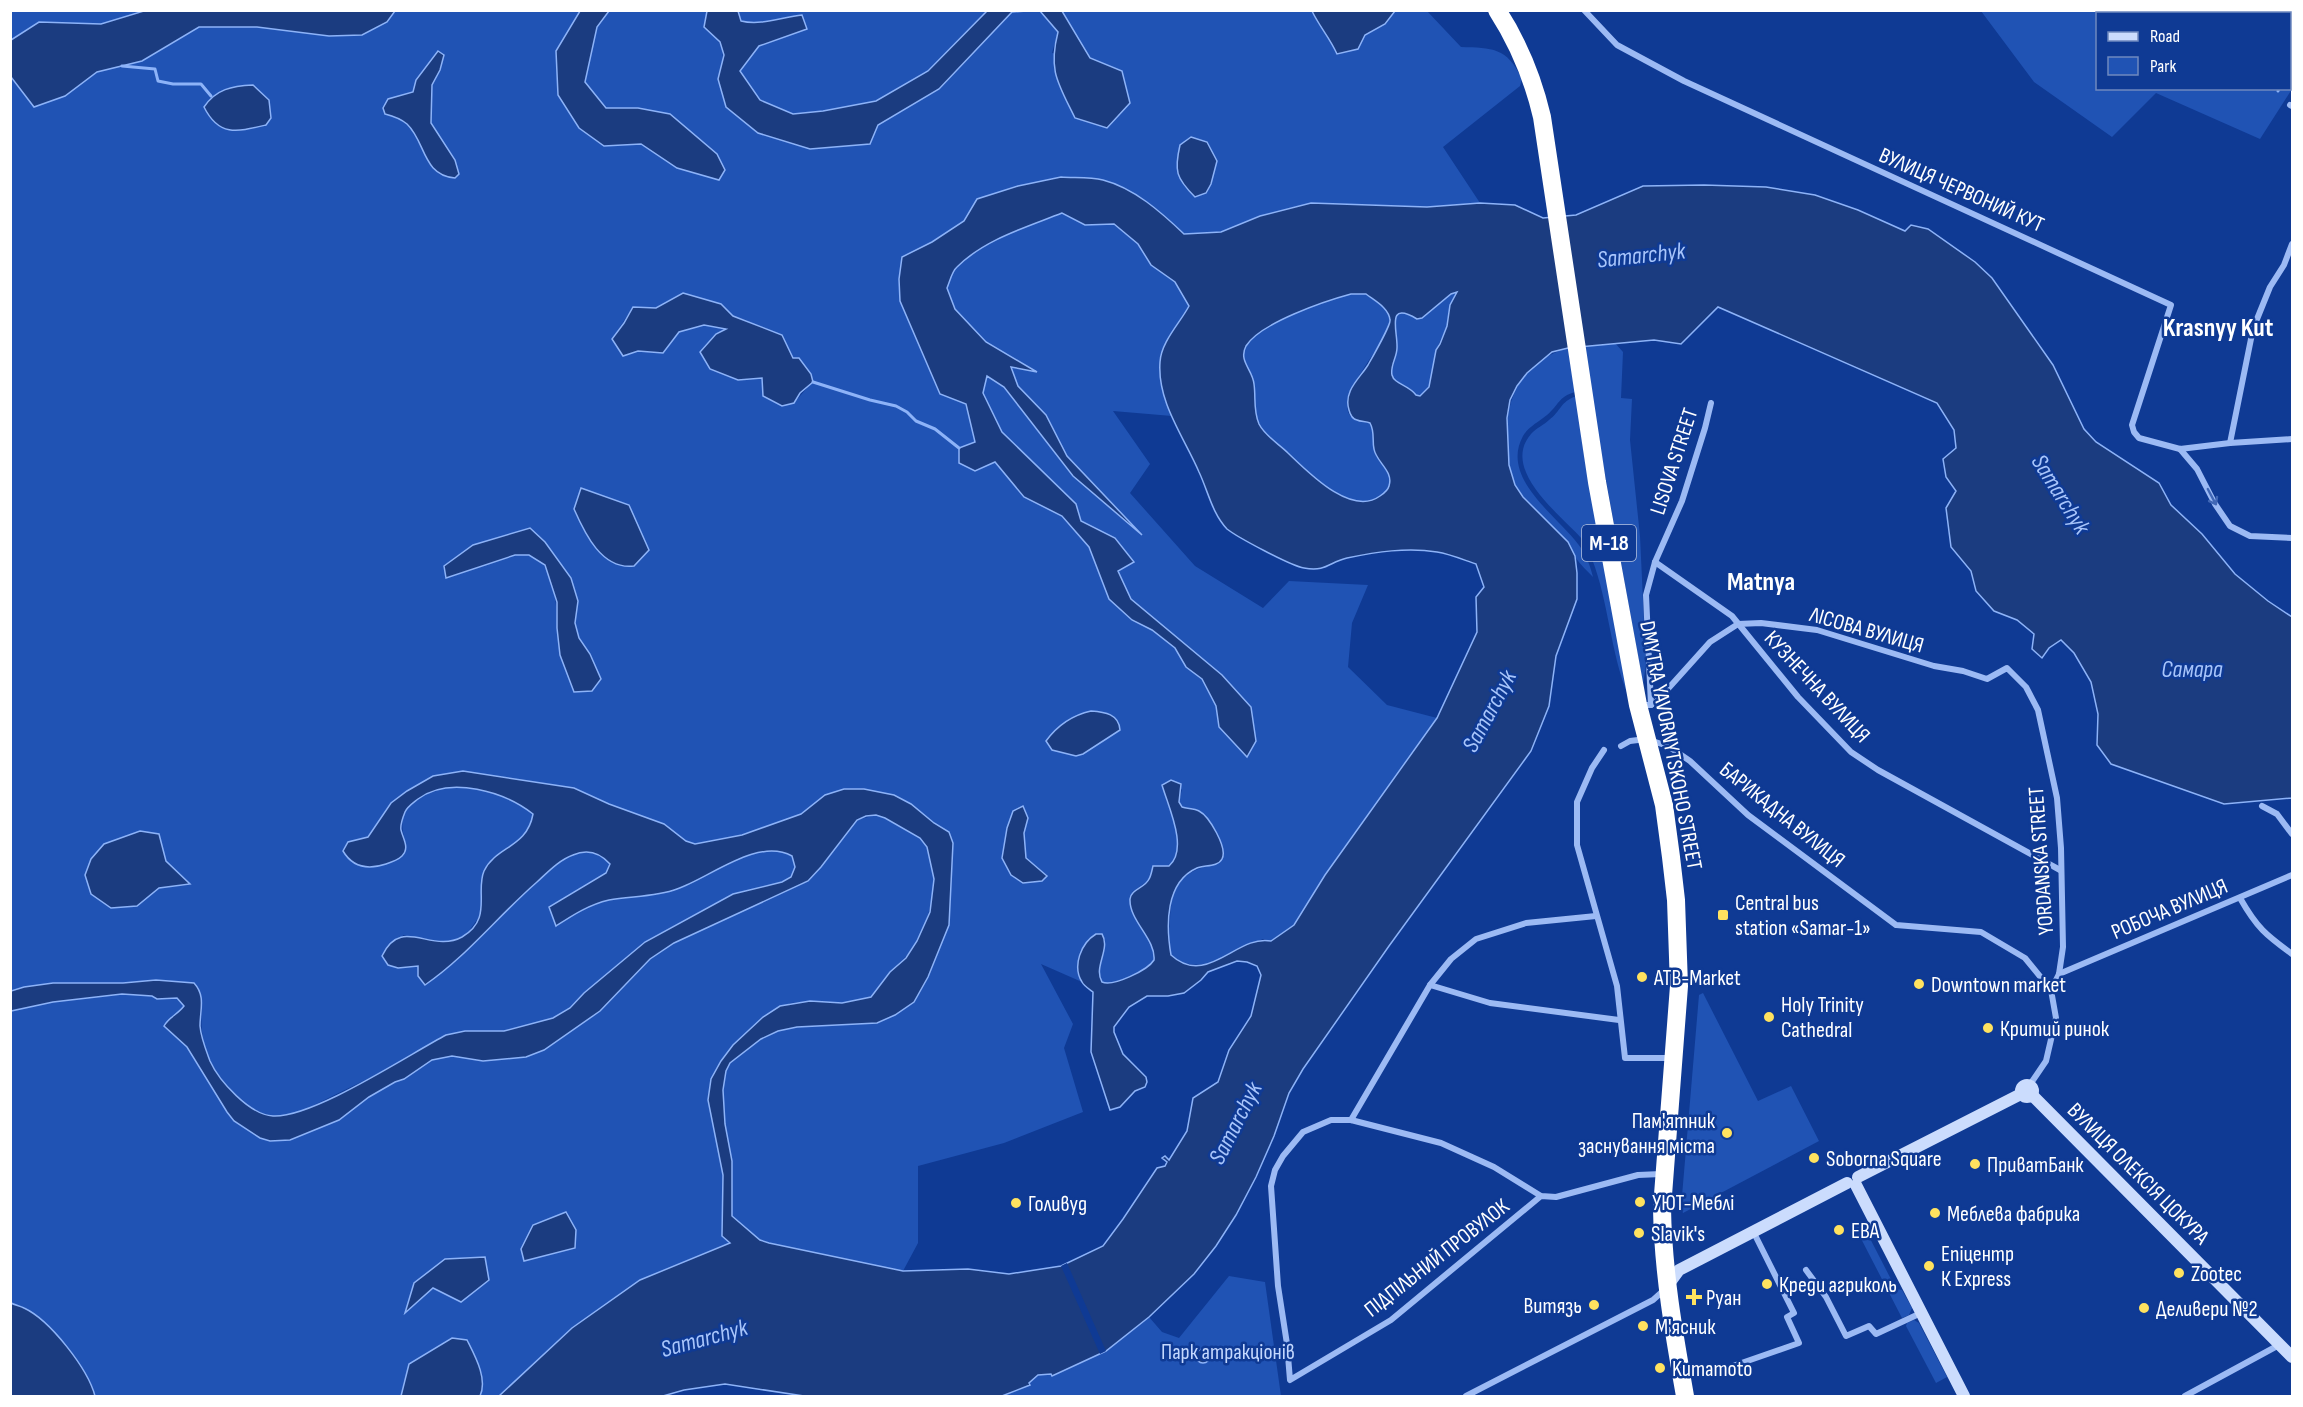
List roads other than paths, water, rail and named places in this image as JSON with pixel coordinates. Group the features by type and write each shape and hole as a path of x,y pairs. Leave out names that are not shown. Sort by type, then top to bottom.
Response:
{"highway":[{"name":"DMYTRA YAVORNYTSKOHO STREET","path":"1497,10 1514,37 1536,93 1542,117 1597,483 1645,705 1646,739 1664,805 1676,900 1679,986 1664,1174 1663,1239 1685,1396"}],"street":[{"name":"ВУЛИЦЯ ЧЕРВОНИЙ КУТ","path":"1584,10 1617,45 1684,81 2171,305 2132,425 2139,438 2180,449 2292,439"},
{"path":"2230,443 2253,329 2270,287 2284,265 2292,243"},
{"name":"LISOVA STREET","path":"1645,705 1646,595 1655,562 1682,501 1711,403"},
{"path":"2180,449 2197,469 2215,504 2230,526 2250,536 2292,538"},
{"name":"КУЗНЕЧНА ВУЛИЦЯ","path":"1655,562 1716,603 1738,624 1798,697 1851,752 1878,770 2060,870"},
{"name":"ЛІСОВА ВУЛИЦЯ","path":"1738,624 1761,623 1817,630 1934,666 1963,671 1987,679 2007,668"},
{"path":"1645,705 1657,701 1710,642 1738,624"},
{"name":"YORDANSKA STREET","path":"2007,668 2026,687 2038,710 2057,798 2061,848 2063,947 2059,974 2051,990"},
{"path":"1621,746 1630,741 1646,739"},
{"name":"БАРИКАДНА ВУЛИЦЯ","path":"1646,739 1668,746 1690,761 1748,815 1896,925 1981,932 2025,958 2051,990"},
{"path":"1604,750 1592,768 1577,802 1577,845 1617,986 1625,1058 1674,1058"},
{"path":"2262,806 2277,814 2292,834"},
{"name":"РОБОЧА ВУЛИЦЯ","path":"2059,974 2292,876"},
{"path":"2241,898 2260,929 2271,940 2292,954"},
{"path":"1596,916 1526,923 1476,939 1451,959 1430,985 1351,1120 1441,1143 1494,1167 1541,1196 1556,1197 1638,1175 1664,1174"},
{"path":"1430,985 1490,1003 1619,1020"},
{"path":"1466,1396 1653,1300 1668,1286 1679,1270 2027,1092 2046,1061 2056,1018 2051,990"},
{"name":"ВУЛИЦЯ ОЛЕКСІЯ ЦОКУРА","path":"2027,1092 2292,1358"},
{"name":"ПІДПІЛЬНИЙ ПРОВУЛОК","path":"1351,1120 1331,1120 1303,1131 1283,1156 1275,1170 1271,1186 1278,1286 1290,1380 1390,1320 1541,1196"},
{"path":"1854,1182 1964,1396"},
{"path":"1730,1367 1750,1362 1799,1343 1787,1317 1794,1313 1753,1231"},
{"path":"1806,1270 1826,1297 1846,1336 1869,1326 1876,1334 1921,1313"},
{"path":"2185,1396 2280,1344"}],"water":[{"path":"144,11 395,11 387,22 362,35 329,36 257,27 199,27 142,61 97,72 65,96 34,107 11,77 11,40 39,22 101,24"},
{"path":"580,11 609,11 597,27 585,82 606,108 638,108 670,114 717,154 725,170 719,180 677,168 641,144 604,146 579,128 558,95 556,51"},
{"path":"707,11 738,11 741,21 749,22 764,22 802,15 807,29 759,46 740,71 760,100 793,114 876,101 928,71 987,11 1027,11 1012,12 939,89 878,125 870,144 810,149 758,133 726,107 718,79 724,55 720,42 704,27"},
{"path":"1040,11 1062,11 1090,58 1122,71 1130,103 1107,128 1075,118 1056,76 1054,57 1058,32"},
{"path":"1312,11 1395,11 1385,24 1365,35 1358,49 1337,54"},
{"path":"438,51 444,55 440,70 432,85 431,123 455,160 459,174 455,178 444,176 436,171 413,131 407,124 385,114 383,108 388,99 413,92 416,80"},
{"path":"253,85 269,100 271,118 266,125 238,130 223,128 210,117 204,107 219,92 238,86"},
{"path":"1191,137 1207,142 1217,161 1211,184 1206,193 1195,197 1180,179 1177,168 1180,145"},
{"name":"Самара","path":"1061,177 1103,180 1136,195 1184,234 1221,232 1260,216 1311,203 1427,207 1480,203 1515,205 1543,218 1576,215 1643,186 1704,185 1766,187 1815,195 1858,210 1905,231 1911,225 1928,229 1975,262 1992,278 2053,365 2084,429 2096,442 2159,483 2171,505 2202,534 2235,574 2292,617 2292,798 2224,804 2111,764 2097,745 2098,714 2091,682 2074,653 2061,640 2049,648 2042,658 2032,649 2034,634 2017,620 1994,611 1976,591 1971,571 1951,547 1946,508 1956,491 1946,477 1943,459 1956,448 1954,430 1937,403 1718,307 1681,344 1654,340 1568,348 1552,352 1527,373 1517,386 1510,400 1507,418 1509,465 1515,485 1523,497 1568,542 1575,556 1577,599 1556,656 1549,706 1531,751 1303,1069 1289,1093 1274,1136 1236,1215 1194,1274 1149,1317 1106,1351 1052,1376 1051,1374 1038,1375 1029,1383 1030,1385 1002,1396 804,1396 725,1384 684,1390 663,1396 499,1396 572,1328 640,1280 730,1243 722,1236 723,1175 708,1100 711,1079 733,1045 763,1017 780,1006 810,1001 842,1003 871,997 890,972 906,958 917,941 930,912 934,879 927,847 920,838 876,815 857,820 808,881 674,943 650,959 600,1011 544,1050 526,1057 483,1061 452,1056 432,1060 404,1079 369,1097 339,1120 290,1140 270,1141 260,1138 234,1121 187,1047 164,1026 184,1006 177,998 157,999 152,996 122,994 53,1002 11,1011 11,991 53,983 123,983 156,980 194,983 200,993 202,1003 200,1026 203,1039 210,1061 220,1078 236,1096 255,1110 273,1116 290,1114 335,1097 446,1035 465,1031 504,1031 553,1018 570,1008 584,993 645,942 733,894 782,882 791,877 795,867 792,856 778,852 749,855 677,889 661,894 601,902 556,926 549,907 606,873 610,864 593,853 578,853 554,867 454,962 425,985 418,976 418,966 398,968 388,965 382,956 390,944 398,938 407,936 450,941 462,937 471,930 480,914 484,871 496,856 524,834 533,814 493,793 461,787 446,788 418,799 406,810 401,828 406,850 399,859 379,866 367,867 356,864 347,857 343,851 348,842 368,837 391,803 433,776 463,771 574,788 609,804 664,824 686,841 695,844 742,835 801,814 825,795 844,789 864,789 894,795 911,804 949,832 953,843 949,925 928,977 914,1002 895,1015 877,1023 797,1027 778,1031 761,1039 730,1063 726,1071 723,1090 725,1124 732,1161 732,1216 760,1240 769,1243 903,1271 968,1269 1009,1274 1061,1266 1103,1246 1157,1168 1165,1166 1167,1162 1162,1158 1165,1156 1169,1160 1187,1131 1193,1098 1218,1082 1229,1050 1251,1016 1261,975 1257,966 1237,961 1208,972 1184,993 1147,996 1129,1007 1114,1027 1114,1032 1123,1054 1146,1077 1147,1082 1145,1087 1135,1091 1120,1107 1110,1110 1091,1052 1093,992 1085,986 1079,976 1078,962 1082,949 1096,934 1102,934 1105,946 1099,970 1102,982 1114,982 1130,977 1154,960 1154,952 1134,915 1130,899 1133,893 1147,882 1153,866 1169,866 1175,858 1177,838 1162,785 1171,780 1181,784 1179,802 1182,807 1197,810 1208,819 1220,840 1223,854 1220,862 1197,868 1186,875 1173,894 1168,931 1171,955 1184,964 1197,966 1222,958 1246,945 1258,941 1271,941 1294,925 1325,875 1437,718 1477,632 1476,597 1484,587 1476,564 1442,553 1414,550 1380,552 1347,558 1323,568 1312,569 1297,566 1277,557 1227,529 1214,509 1173,419 1160,377 1160,362 1164,347 1189,306 1175,282 1151,265 1138,244 1114,224 1085,225 1062,213 993,241 968,257 955,269 947,288 955,309 986,342 1037,372 1011,367 1018,386 1046,415 1067,456 1142,535 1073,476 1004,387 987,376 983,393 1002,432 1076,504 1081,521 1115,538 1134,562 1118,571 1131,599 1222,675 1251,707 1256,741 1247,757 1219,727 1216,706 1202,679 1186,667 1175,648 1152,630 1132,620 1109,599 1089,547 1062,516 1024,497 995,462 975,471 959,463 959,448 975,442 966,404 940,394 900,301 899,279 902,257 932,242 964,221 977,199 1018,186","holes":["1457,292 1450,305 1447,326 1436,350 1429,387 1420,396 1416,395 1396,381 1392,375 1397,348 1395,320 1401,313 1417,319 1422,318 1451,294","1351,294 1366,294 1384,308 1390,320 1377,349 1353,385 1348,397 1351,415 1359,421 1370,423 1375,454 1389,476 1387,490 1369,501 1356,501 1331,490 1265,432 1257,419 1253,379 1244,356 1246,346 1253,337 1265,329 1310,307"]},
{"path":"683,293 721,304 733,316 782,335 793,358 799,358 811,374 813,382 800,393 794,403 782,406 763,396 762,378 738,380 710,369 700,352 716,334 726,329 704,325 679,332 663,353 638,351 623,356 612,339 633,307 656,308"},
{"path":"581,488 629,505 649,550 634,566 623,566 613,562 604,556 589,539 574,509"},
{"path":"530,528 545,542 571,578 578,601 575,623 579,638 590,654 601,679 592,691 574,692 560,655 557,602 545,565 529,555 515,555 446,578 444,566 473,545"},
{"path":"1091,711 1106,713 1114,717 1120,730 1083,754 1076,756 1052,750 1046,741 1055,731 1072,718"},
{"path":"1023,806 1028,818 1024,833 1026,858 1047,876 1042,881 1023,883 1011,875 1002,858 1007,828 1013,811"},
{"path":"140,831 159,834 166,861 190,884 159,888 137,906 111,908 91,894 85,875 91,859 104,844"},
{"path":"566,1212 576,1230 575,1248 524,1261 521,1249 533,1225"},
{"path":"485,1257 489,1280 461,1302 433,1288 405,1313 414,1283 445,1259"},
{"path":"11,1303 34,1314 67,1346 85,1373 95,1396 11,1396"},
{"path":"452,1338 467,1340 474,1353 482,1375 480,1396 401,1396 409,1364"},
{"path":"1200,1349 1206,1349 1210,1356 1206,1363 1200,1363 1196,1359 1196,1353"}],"waterway":[{"path":"122,66 155,69 158,81 173,84 201,84 211,96"},
{"path":"813,382 896,406 916,421 935,429 959,448"}],"place":[{"name":"Central bus station «Samar-1»","path":"1723,915"},
{"name":"ATB-Market","path":"1642,977"},
{"name":"Downtown market","path":"1919,984"},
{"name":"Holy Trinity Cathedral","path":"1769,1017"},
{"name":"Критий ринок","path":"1988,1028"},
{"name":"Пам'ятник заснування міста","path":"1727,1133"},
{"name":"Soborna Square","path":"1814,1158"},
{"name":"ПриватБанк","path":"1975,1164"},
{"name":"УЮТ-Меблі","path":"1640,1202"},
{"name":"Голивуд","path":"1016,1203"},
{"name":"Меблева фабрика","path":"1935,1213"},
{"name":"ЕВА","path":"1839,1230"},
{"name":"Slavik's","path":"1639,1233"},
{"name":"Епіцентр К Express","path":"1929,1266"},
{"name":"Zootec","path":"2179,1273"},
{"name":"Креди агриколь","path":"1767,1284"},
{"name":"Руан","path":"1694,1297"},
{"name":"Витязь","path":"1594,1305"},
{"name":"Деливери №2","path":"2144,1308"},
{"name":"М'ясник","path":"1643,1326"},
{"name":"Kumamoto","path":"1660,1368"}],"district":[{"name":"Krasnyy Kut","path":"2218,327"},
{"name":"Matnya","path":"1761,581"}],"water label":[{"name":"Samarchyk","path":"1641,255"},
{"name":"Samarchyk","path":"2061,494"},
{"name":"Samarchyk","path":"1489,711"},
{"name":"Samarchyk","path":"1235,1123"},
{"name":"Samarchyk","path":"704,1338"}],"park label":[{"name":"Парк атракціонів","path":"1228,1351"}]}
